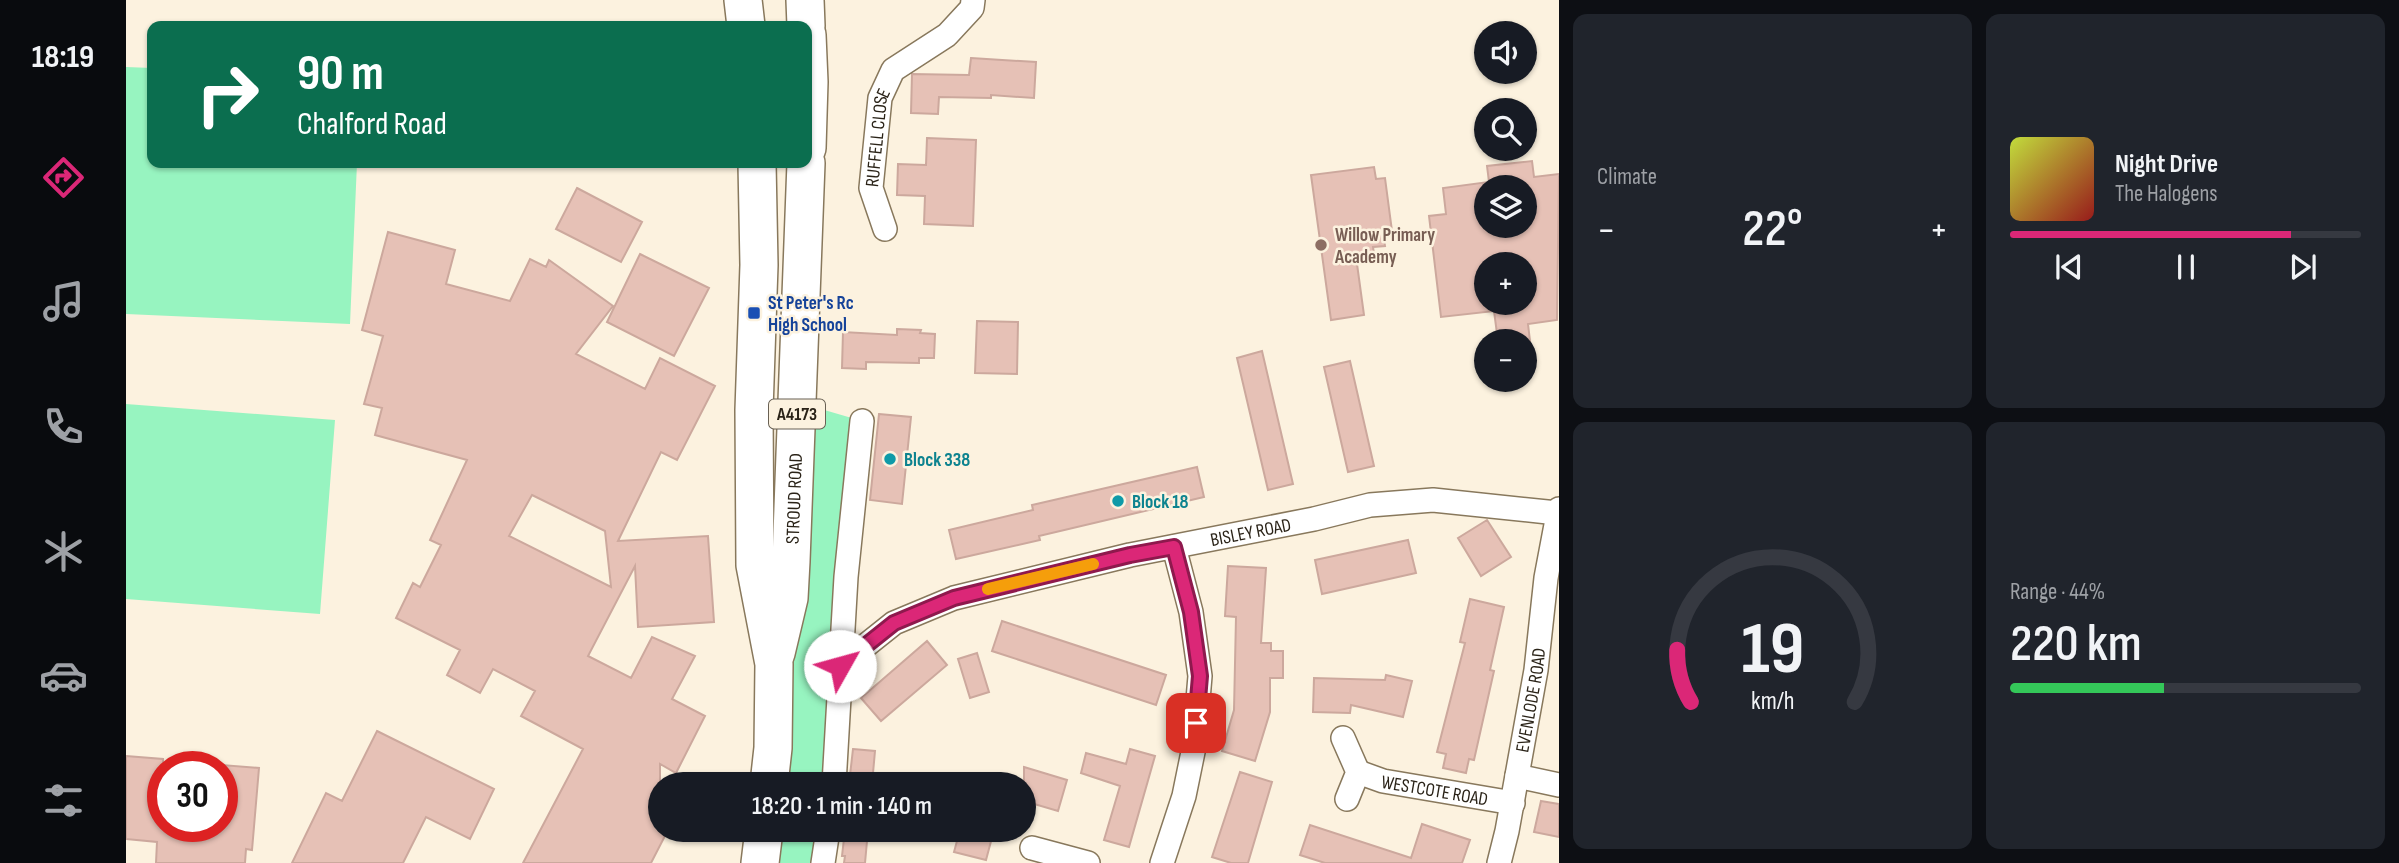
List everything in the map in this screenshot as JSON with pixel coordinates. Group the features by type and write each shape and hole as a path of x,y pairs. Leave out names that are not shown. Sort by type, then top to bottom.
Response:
{"main road":[{"path":"743,0 745,21"},
{"path":"805,0 806,21"},
{"name":"STROUD ROAD","path":"757,168 759,265 754,410 755,565 774,664 770,772"},
{"name":"STROUD ROAD","path":"774,664 789,598 792,561 806,168"},
{"path":"760,863 763,842"}],"street":[{"name":"RUFFELL CLOSE","path":"885,229 871,188 880,98 893,70 947,35 972,8 973,0"},
{"path":"835,772 840,666 862,421"},
{"name":"BISLEY ROAD","path":"840,666 894,623 954,598 1118,558 1314,519 1370,505 1433,500 1558,511"},
{"name":"EVENLODE ROAD","path":"1499,863 1513,803 1536,670 1546,578 1558,511"},
{"path":"1162,863 1184,796 1194,747 1200,676 1191,612 1174,547"},
{"name":"WESTCOTE ROAD","path":"1343,738 1358,772 1347,799"},
{"name":"EVENLODE ROAD","path":"1518,771 1559,774"},
{"name":"EVENLODE ROAD","path":"1518,771 1559,785"},
{"name":"WESTCOTE ROAD","path":"1358,772 1383,780 1513,803"},
{"path":"823,863 826,842"},
{"path":"1032,848 1088,863"}],"green space":[{"path":"126,67 147,68 147,168 357,168 350,324 126,314"},
{"path":"797,402 862,421 835,772 770,772"},
{"path":"126,404 335,420 320,614 126,599"},
{"path":"763,842 826,842 823,863 760,863"}],"building":[{"path":"971,58 1036,62 1034,98 991,95 991,98 939,97 938,114 911,113 912,74 969,75"},
{"path":"927,138 976,140 973,226 924,224 925,196 897,195 898,164 926,165"},
{"path":"1532,161 1534,175 1488,175 1487,166"},
{"path":"1374,167 1376,179 1385,178 1392,231 1383,232 1385,246 1373,247 1375,261 1357,264 1364,315 1331,320 1311,175"},
{"path":"1559,174 1557,320 1528,324 1529,329 1496,329 1495,315 1537,315 1537,252 1474,252 1474,313 1441,317 1429,216 1446,214 1443,188 1474,184 1474,238 1537,238 1537,177"},
{"path":"577,188 642,222 621,262 556,229"},
{"path":"388,232 455,250 446,284 510,301 530,259 546,267 549,260 613,306 576,354 645,389 660,358 715,386 677,460 661,452 618,541 708,536 714,622 638,627 635,566 588,656 631,678 652,637 695,656 672,699 705,716 677,772 660,764 660,772 648,772 648,842 662,842 651,863 523,863 583,749 521,716 535,691 493,669 480,693 447,675 460,650 396,618 413,583 420,587 441,545 430,540 467,460 375,435 382,408 364,404 383,336 362,330","holes":["532,495 605,531 611,587 509,536"]},
{"path":"640,254 709,288 674,356 607,322"},
{"path":"977,321 1018,322 1017,374 975,373"},
{"path":"897,329 921,330 920,333 935,334 934,358 919,358 919,363 866,362 866,369 842,368 843,332 897,335"},
{"path":"1262,351 1293,484 1268,490 1237,358"},
{"path":"1350,361 1374,466 1348,472 1324,367"},
{"name":"Block 338","path":"879,414 911,417 902,504 870,500"},
{"name":"Block 18","path":"1197,467 1204,497 1039,536 1040,540 956,559 949,530 1033,510 1032,505"},
{"path":"1487,520 1511,557 1481,576 1458,538"},
{"path":"1408,540 1416,573 1322,594 1315,560"},
{"path":"1228,566 1266,568 1261,643 1271,643 1271,651 1283,651 1283,678 1270,678 1270,712 1255,761 1222,751 1234,710 1236,617 1225,616"},
{"path":"1470,599 1504,607 1490,670 1494,671 1474,760 1469,759 1466,773 1443,768 1446,754 1437,752 1465,643 1460,642"},
{"path":"1002,621 1166,675 1156,705 992,651"},
{"path":"927,641 947,665 881,721 861,698"},
{"path":"977,653 989,692 970,698 958,659"},
{"path":"1386,675 1412,681 1403,717 1351,705 1350,713 1313,712 1314,678 1385,680"},
{"path":"377,731 494,789 470,839 426,817 403,863 292,863 326,793 342,801"},
{"path":"853,749 875,751 873,772 850,772"},
{"path":"1130,749 1155,756 1129,847 1104,840 1120,786 1081,773 1086,753 1126,764"},
{"path":"126,756 147,758 147,841 126,839"},
{"path":"238,766 259,768 252,850 246,849 245,863 156,863 157,842 238,842"},
{"path":"1024,767 1067,780 1058,811 1036,805 1036,772 1024,772"},
{"path":"1240,772 1272,782 1248,863 1231,863 1212,857"},
{"path":"1541,801 1559,804 1559,837 1534,832"},
{"path":"1422,824 1470,840 1462,863 1325,863 1300,855 1310,825 1411,858"},
{"path":"844,842 867,842 865,863 844,863 845,856 842,856"},
{"path":"957,842 991,842 986,860 954,852"}],"slow traffic":[{"path":"988,589 1093,564"}],"place":[{"name":"Willow Primary Academy","path":"1321,245"},
{"name":"St Peter's Rc High School","path":"754,313"},
{"name":"Block 338","path":"890,459"},
{"name":"Block 18","path":"1118,501"}],"route":[{"path":"840,666 894,623 954,598 1130,555 1174,547 1191,612 1200,676 1196,723"}]}
